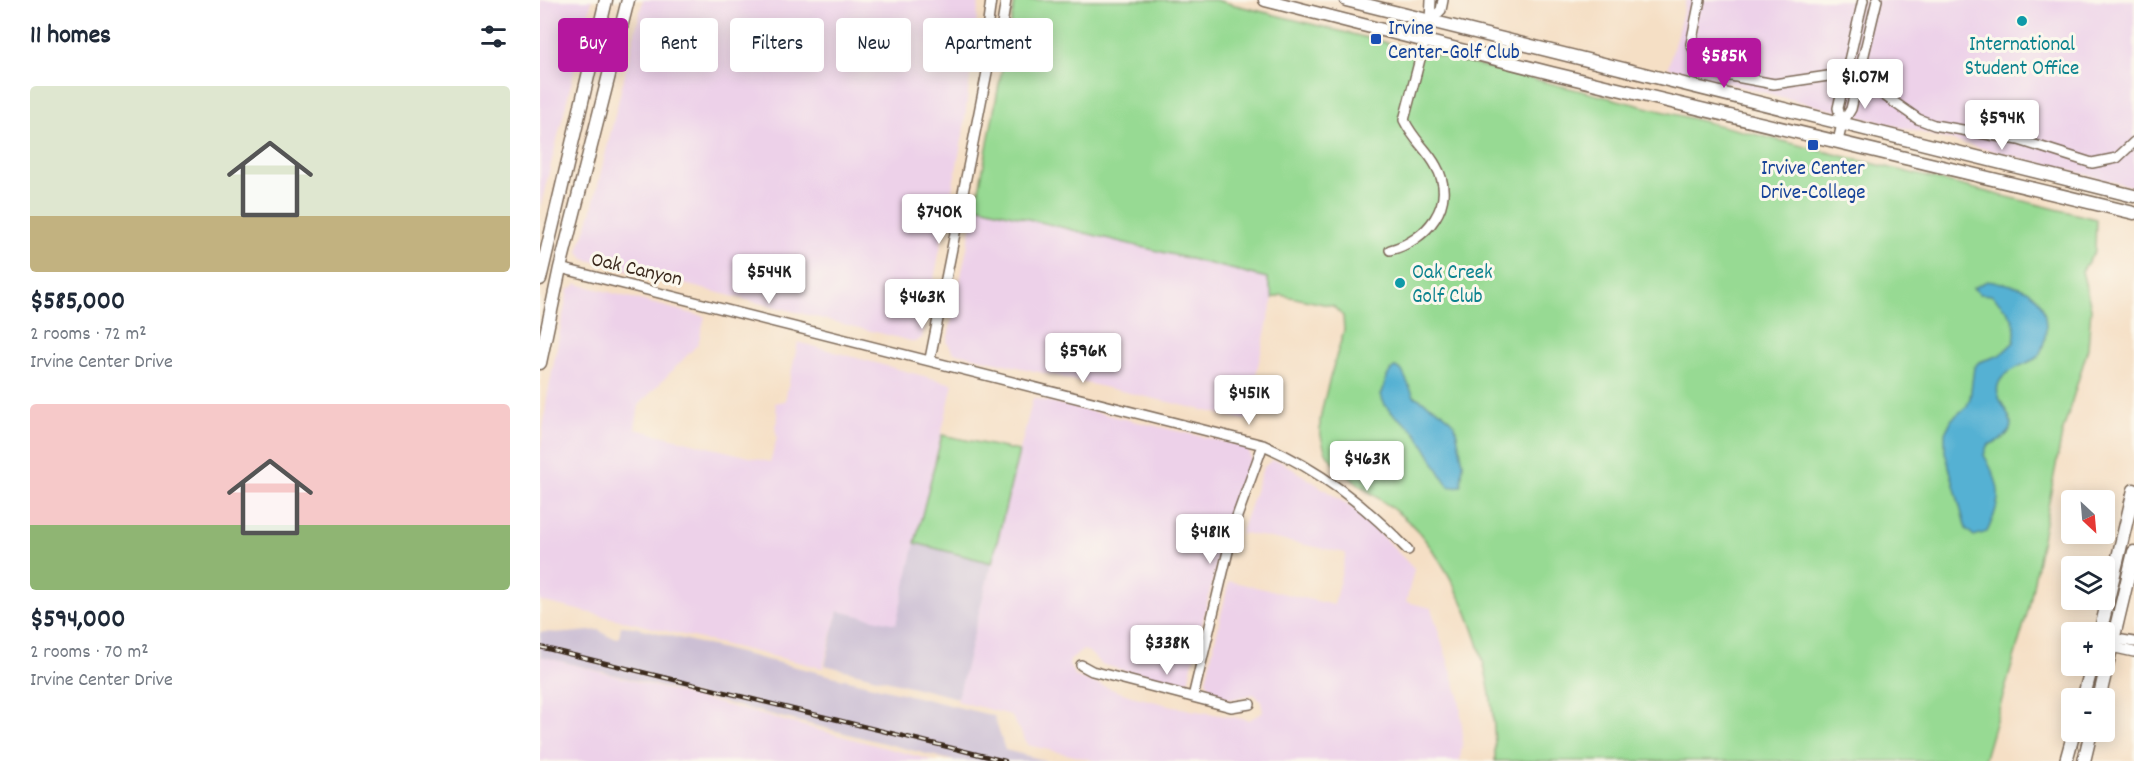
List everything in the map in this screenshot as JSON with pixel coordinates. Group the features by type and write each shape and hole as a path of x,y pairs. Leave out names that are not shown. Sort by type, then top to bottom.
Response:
{"main road":[{"path":"540,279 542,260 606,0"},
{"path":"540,363 560,268 628,0"},
{"path":"1265,0 2134,213"},
{"path":"1346,0 2134,195"},
{"path":"542,260 560,268"},
{"path":"2103,622 2134,490"},
{"path":"2114,622 2134,552"},
{"path":"2066,761 2071,742"},
{"path":"2084,761 2089,742"}],"street":[{"path":"988,18 991,0"},
{"path":"1003,18 1006,0"},
{"path":"1390,250 1404,246 1420,236 1438,217 1443,200 1442,181 1436,165 1415,141 1404,120 1431,21 1431,0"},
{"path":"1431,21 1441,10 1443,0"},
{"path":"1700,0 1691,44 1700,62 1715,73 1774,84 1828,76 1858,82 1876,88 1899,107 1934,125 2019,140 2092,163 2117,158 2134,142"},
{"path":"1842,124 1838,108 1863,0"},
{"path":"1838,141 1842,124 1851,109 1877,0"},
{"path":"930,359 987,72"},
{"name":"Oak Canyon","path":"560,268 930,359 1263,445 1327,478 1376,517 1408,550"},
{"path":"1193,697 1234,522 1263,445"},
{"path":"2115,641 2134,642"},
{"path":"2115,644 2134,652"},
{"path":"1081,665 1092,671 1231,707 1250,704"}],"shaded area":[{"path":"540,0 592,0 588,18 558,18 558,72 574,72 540,208"},
{"path":"643,0 979,0 977,18 923,18 923,72 970,72 963,135 922,338 915,342 584,259 578,251 591,213 625,72 628,72 628,61"},
{"path":"1686,0 2134,0 2134,187 1668,68"},
{"path":"976,206 1267,278 1273,298 1246,420 953,352 947,342"},
{"path":"577,284 705,317 698,344 639,405 635,429 770,462 777,438 775,426 778,418 775,403 785,401 798,342 953,384 896,625 838,611 823,668 540,601 540,453 547,398 568,290"},
{"path":"1033,398 1247,447 1251,459 1225,529 1188,682 1178,686 1101,664 1089,652 1083,650 1070,660 1069,665 1075,676 1131,696 1190,710 1249,720 1263,712 1261,701 1254,694 1232,699 1222,697 1213,694 1206,680 1229,581 1334,605 1346,553 1245,533 1240,535 1263,468 1272,460 1282,462 1359,512 1414,569 1406,602 1431,608 1459,696 1463,736 1460,761 1096,761 1028,745 1011,715 957,701"},
{"path":"915,543 992,561 958,698 825,665 838,611 896,624"},
{"path":"621,626 634,627 994,716 1005,750 1048,761 955,761 540,656 540,632 568,633 599,630 608,636 619,638"},
{"path":"540,656 935,761 540,761"}],"green space":[{"path":"1015,0 1215,0 2096,219 2095,251 2082,271 2091,308 2088,348 2062,434 2029,607 1984,761 1495,761 1491,701 1486,671 1478,642 1455,586 1440,560 1412,525 1339,468 1324,447 1320,419 1344,330 1343,316 1333,306 1281,295 1273,298 1267,278 976,206 1001,72 1053,72 1053,18 1012,18"},
{"path":"942,435 1019,451 992,563 915,543"}],"water":[{"path":"1987,281 2016,286 2033,294 2043,310 2046,329 2038,357 2014,369 2002,378 1998,386 1998,394 2011,423 2010,430 2002,439 1987,446 1984,455 1997,484 1998,501 1987,532 1974,536 1966,529 1945,452 1945,433 1952,419 1967,406 1974,367 1979,362 2000,355 2014,342 2015,327 2007,310 1991,295 1980,294 1973,288"},
{"path":"1396,367 1402,371 1414,396 1442,412 1455,425 1463,463 1461,486 1449,487 1418,435 1386,407 1381,395 1386,379"}],"railway":[{"path":"540,647 1005,761"}],"place":[{"name":"International Student Office","path":"2022,21"},
{"name":"Irvine Center-Golf Club","path":"1376,39"},
{"name":"Irvive Center Drive-College","path":"1813,145"},
{"name":"Oak Creek Golf Club","path":"1400,283"}]}
